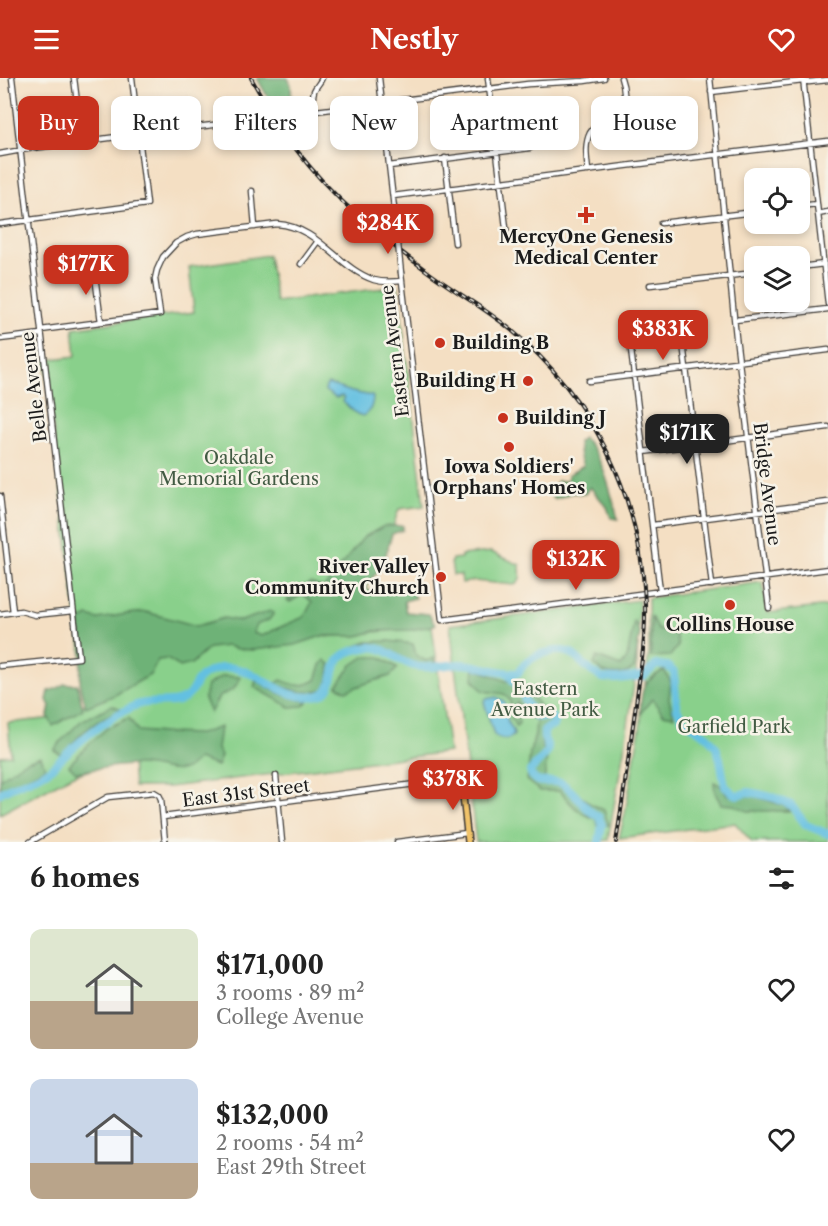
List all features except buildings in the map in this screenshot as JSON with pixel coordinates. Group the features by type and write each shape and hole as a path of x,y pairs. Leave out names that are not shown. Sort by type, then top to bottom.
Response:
{"main road":[{"path":"461,778 468,842"}],"street":[{"name":"Belle Avenue","path":"0,666 78,658 12,78"},
{"path":"74,78 76,96"},
{"path":"132,78 134,96"},
{"path":"313,96 322,78"},
{"name":"Eastern Avenue","path":"379,78 381,96"},
{"path":"488,78 507,236"},
{"path":"418,97 528,84 604,78"},
{"path":"588,171 587,141 595,126 620,110 623,105 621,78"},
{"name":"Bridge Avenue","path":"710,78 739,362 769,608"},
{"path":"735,320 828,306 804,79"},
{"path":"711,92 804,79 809,82 828,80"},
{"path":"393,196 828,141"},
{"path":"0,154 27,150"},
{"path":"0,224 147,204 141,150"},
{"name":"Eastern Avenue","path":"387,150 442,620 660,591"},
{"path":"389,166 510,150"},
{"path":"445,158 455,243"},
{"path":"252,191 255,227"},
{"path":"810,205 817,204"},
{"path":"818,214 828,212"},
{"path":"662,223 744,213"},
{"path":"0,339 160,314 155,279 163,257 171,248 187,237 255,227 277,224 304,231 367,277 388,282 402,281"},
{"path":"301,264 318,241"},
{"path":"810,266 824,264"},
{"path":"94,268 101,322"},
{"path":"650,285 744,274"},
{"path":"683,343 712,585"},
{"path":"631,350 660,591 828,569"},
{"path":"589,381 828,350"},
{"path":"643,452 828,427"},
{"path":"0,496 13,612"},
{"path":"652,525 828,502"},
{"path":"0,614 28,612 35,615 73,610"},
{"path":"276,776 282,842"},
{"name":"East 31st Street","path":"30,842 104,799 115,796 157,793 161,799 163,817 461,778"},
{"path":"163,817 165,842"},
{"path":"397,842 467,833"}],"green space":[{"path":"257,78 288,78 291,96 267,96"},
{"name":"Oakdale Memorial Gardens","path":"268,255 276,302 398,286 424,506 399,509 383,555 324,616 326,637 432,626 449,752 169,787 134,787 132,763 103,766 71,776 0,814 0,756 11,755 8,723 64,717 89,702 77,623 45,360 76,356 73,328 194,312 189,267"},
{"path":"583,438 601,464 618,519 611,518 607,507 590,487 585,494 572,493 555,499 552,496 557,481 567,481 568,475 583,466 578,442"},
{"path":"384,526 403,526 403,530 392,534 382,568 370,580 366,588 373,594 410,589 415,598 404,601 406,612 429,614 435,625 411,630 375,631 358,636 322,636 295,645 253,650 227,646 209,648 191,664 180,667 167,659 158,660 150,675 115,695 86,707 80,687 81,660 84,657 80,621 88,616 98,619 146,612 197,626 224,618 241,621 270,611 274,613 269,620 256,625 253,633 262,636 304,617 312,602 303,594 290,602 287,601 293,593 310,583 324,588 364,537"},
{"path":"491,552 520,565 520,577 517,584 474,581 462,583 461,575 453,575 452,559 461,558 461,555"},
{"name":"Garfield Park","path":"763,582 767,613 828,606 828,842 752,842 735,823 619,838 640,728 649,651 648,598"},
{"name":"Eastern Avenue Park","path":"639,600 637,663 608,840 476,842 450,625"},
{"path":"651,616 658,630 675,633 678,646 670,656 651,657"},
{"path":"634,621 640,633 634,668 627,673 619,674 609,674 600,670 594,664 597,657 621,666 627,658"},
{"path":"389,641 413,644 416,655 426,661 434,658 435,663 425,665 411,663 380,646 356,646 367,642"},
{"path":"364,657 380,657 398,668 390,676 346,691 337,686 352,665"},
{"path":"325,660 330,664 325,689 311,692 300,691 275,684 281,680 299,685 311,683 316,680"},
{"path":"474,668 506,681 518,680 528,689 539,706 555,718 541,735 547,757 544,784 555,784 577,793 591,804 604,810 609,825 598,826 596,819 576,808 560,791 540,791 527,781 536,720 524,715 517,702 515,707 519,723 516,727 511,717 510,701 504,694 483,691 473,679"},
{"path":"664,670 671,682 669,699 674,716 663,714 652,699 640,714 641,698 646,683"},
{"path":"223,676 241,677 234,689 219,697 210,713 204,699 207,685"},
{"path":"256,680 280,694 308,701 303,706 290,707 254,687"},
{"path":"64,684 77,684 83,709 53,726 48,716 49,691"},
{"path":"112,705 121,709 82,733 62,755 54,750 81,721"},
{"path":"129,718 138,731 200,734 220,727 217,749 221,756 217,766 198,759 187,768 177,771 137,765 76,772 69,765 107,728"},
{"path":"41,756 45,768 0,791 0,779 22,763"},
{"path":"714,782 720,785 728,795 740,797 751,795 785,806 789,811 747,811 734,805 721,804 715,793"}],"water":[{"path":"328,384 372,396 373,400 368,413 363,416 357,414 343,402 342,396 336,398 325,391"},
{"path":"496,697 504,701 508,722 513,730 514,735 507,739 494,735 484,702 486,699"}],"waterway":[{"path":"0,793 49,770 86,736 116,715 140,704 169,702 185,698 203,675 221,668 234,668 246,672 281,690 306,697 325,693 340,658 352,651 370,647 382,649 409,664 421,667 467,664 511,673 518,673 526,662 540,654 563,651 571,653 602,678 644,676 656,665 667,666 674,672 677,709 684,721 707,736 716,747 725,786 734,794 748,792 759,794 791,805 806,825 828,834"},
{"path":"507,673 523,693 533,714 537,717 552,717 554,722 553,726 544,731 548,747 547,753 530,771 532,777 539,782 563,784 599,817 602,825 599,842"}],"railway":[{"path":"251,78 289,140 325,184 394,246 501,322 539,356 566,386 588,418 607,452 634,525 645,603 642,661 616,842"}],"place":[{"name":"MercyOne Genesis Medical Center","path":"586,215"},
{"name":"Building B","path":"440,343"},
{"name":"Building H","path":"528,381"},
{"name":"Building J","path":"503,418"},
{"name":"Iowa Soldiers' Orphans' Homes","path":"509,447"},
{"name":"River Valley Community Church","path":"441,577"},
{"name":"Collins House","path":"730,605"}]}
